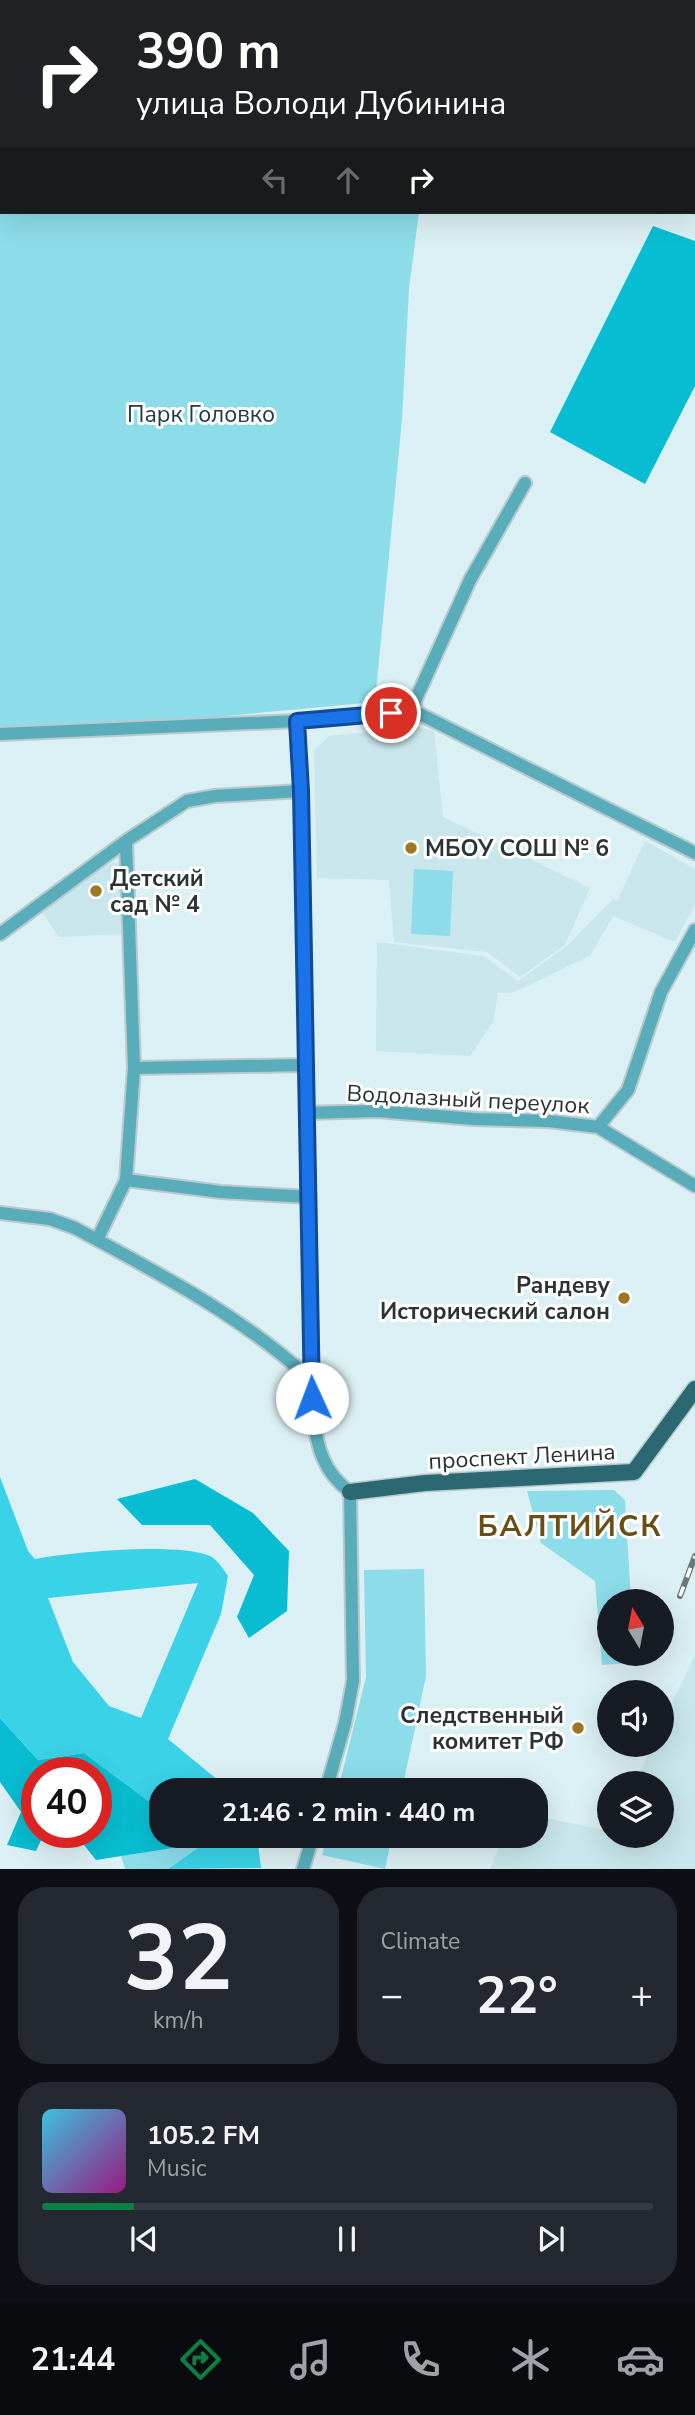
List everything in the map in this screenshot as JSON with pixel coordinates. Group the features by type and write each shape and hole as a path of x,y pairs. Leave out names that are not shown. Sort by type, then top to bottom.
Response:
{"main road":[{"name":"проспект Ленина","path":"350,1492 425,1483 634,1472 695,1388"}],"street":[{"path":"414,711 415,701 470,580 525,483"},
{"path":"0,734 297,721 414,711 695,853"},
{"path":"297,721 301,791 311,1380 320,1454 338,1483 350,1492 352,1681 345,1723 329,1778"},
{"path":"0,934 126,841 187,801 215,796 301,791"},
{"path":"97,1240 126,1180 134,1068 126,841"},
{"path":"598,1128 628,1090 661,992 695,930"},
{"path":"134,1068 306,1065"},
{"name":"Водолазный переулок","path":"307,1112 377,1111 474,1119 548,1121 598,1128 695,1186"},
{"path":"126,1180 221,1192 309,1197"},
{"path":"0,1213 50,1219 97,1240 230,1315 278,1349 311,1380"},
{"path":"303,1869 309,1848"}],"shaded area":[{"path":"653,226 695,241 695,386 645,484 550,432"},
{"name":"МБОУ СОШ № 6","path":"417,727 434,731 443,817 590,888 565,945 520,977 487,952 394,942 389,880 317,878 314,751 329,736"},
{"path":"645,841 695,869 695,904 675,942 613,916 590,956 514,992 498,993 493,1022 470,1056 376,1051 377,942 483,956 518,981 568,945 613,899 617,901"},
{"name":"Детский сад № 4","path":"111,863 118,863 122,870 122,934 59,937 41,911"},
{"path":"0,1477 28,1551 35,1559 97,1551 174,1550 210,1556 228,1576 221,1614 168,1739 215,1778 149,1778 149,1801 112,1774 112,1757 89,1757 84,1753 35,1757 0,1718","holes":["198,1583 141,1718 109,1706 73,1662 48,1598"]},
{"path":"195,1479 253,1513 289,1551 287,1611 249,1638 237,1617 254,1575 210,1525 142,1525 117,1499"},
{"path":"695,1655 695,1869 490,1869 498,1848 548,1848 548,1818 597,1829 597,1848 674,1848 674,1771 640,1771 647,1757 674,1757 674,1698"},
{"path":"0,1718 35,1757 21,1757 21,1812 0,1782"},
{"path":"84,1753 89,1757 58,1757"},
{"path":"112,1774 149,1801 149,1848 173,1848 96,1860 86,1848 112,1848"},
{"path":"21,1812 21,1848 7,1845"},
{"path":"198,1848 258,1848 261,1868 168,1869"}],"green space":[{"name":"Парк Головко","path":"0,214 419,214 409,289 402,419 375,702 87,729 0,728"},
{"path":"414,869 453,871 450,936 411,934"},
{"path":"614,1490 625,1500 630,1589 597,1589 597,1605 595,1581 541,1543 527,1491"},
{"path":"424,1569 426,1676 405,1778 341,1778 366,1677 364,1570"},
{"path":"173,1848 198,1848 168,1869 125,1869 121,1856"},
{"path":"324,1848 389,1848 385,1869 322,1855"}],"railway":[{"path":"680,1596 695,1556"}],"place":[{"name":"МБОУ СОШ № 6","path":"411,848"},
{"name":"Детский сад № 4","path":"96,891"},
{"name":"Рандеву Исторический салон","path":"624,1298"},
{"name":"Следственный комитет РФ","path":"578,1728"}],"district":[{"name":"БАЛТИЙСК","path":"570,1526"}],"route":[{"path":"312,1398 301,791 297,721 391,713"}]}
